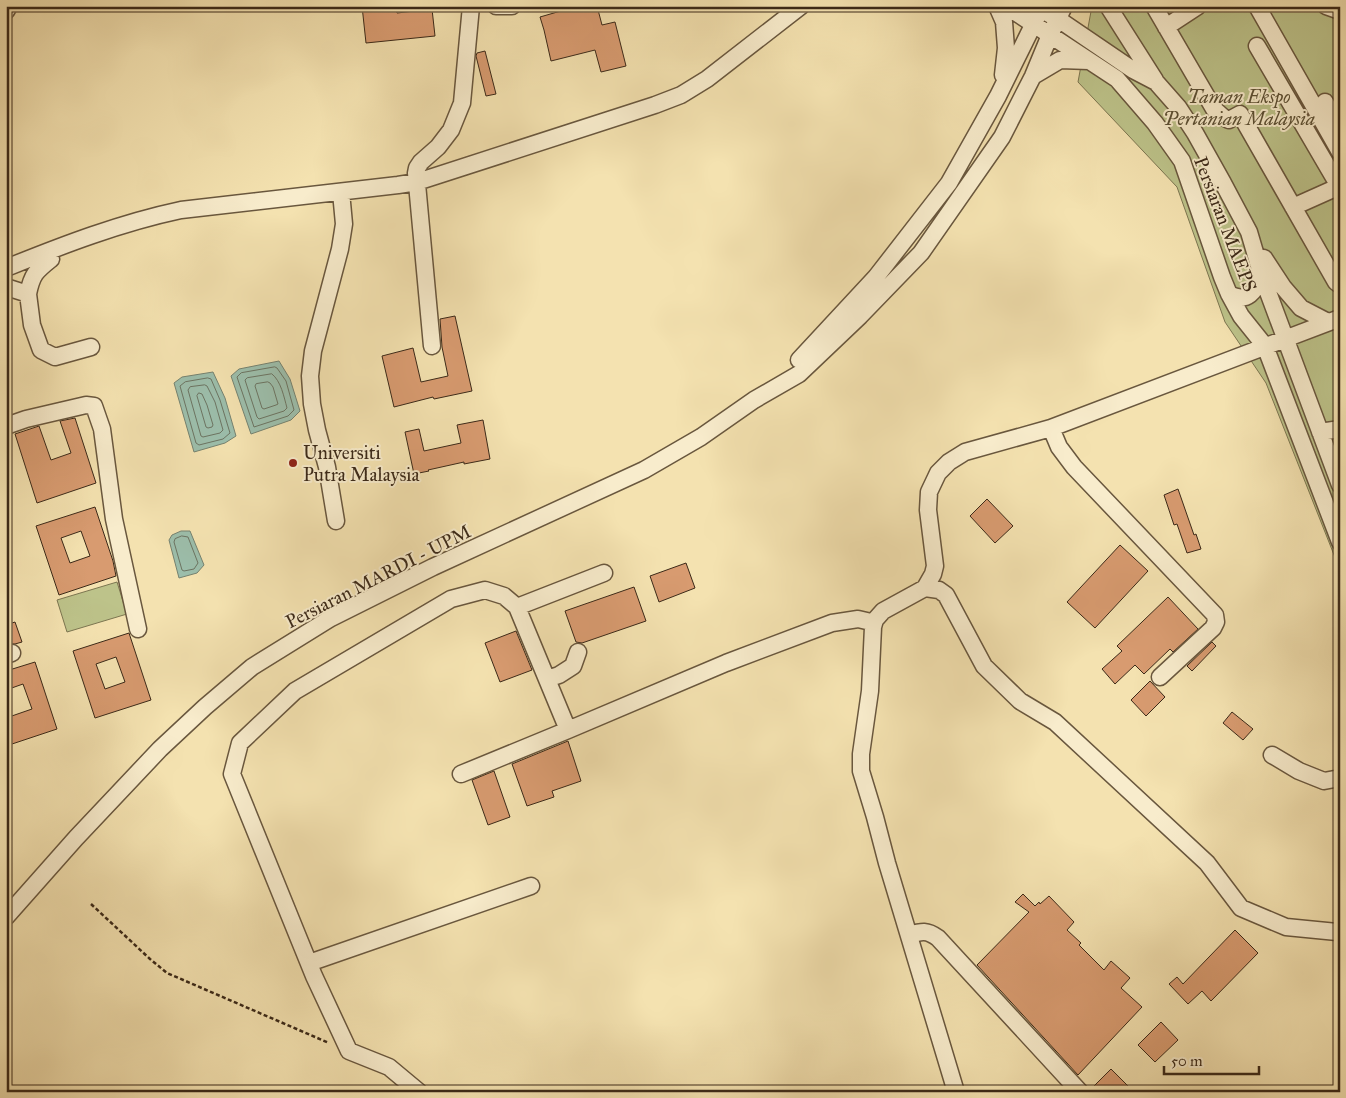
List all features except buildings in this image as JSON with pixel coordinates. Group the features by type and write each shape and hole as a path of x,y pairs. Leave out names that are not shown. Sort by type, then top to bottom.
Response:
{"street":[{"path":"6,11 9,6"},
{"path":"432,346 417,168 438,147 451,130 462,103 472,6"},
{"path":"496,6 510,6"},
{"path":"6,268 103,231 181,210 417,182 655,105 681,95 707,79 801,6"},
{"path":"997,6 1004,22 1006,48 998,96"},
{"name":"Persiaran MAEPS","path":"1006,6 1117,80 1155,123 1182,161 1230,294 1241,316 1265,346 1340,542"},
{"path":"1108,6 1156,82"},
{"path":"1154,6 1214,109 1229,120 1240,114 1340,286"},
{"path":"1166,28 1198,6"},
{"path":"1257,6 1338,140"},
{"path":"1270,6 1338,140"},
{"path":"1326,6 1340,10"},
{"name":"Persiaran MARDI - UPM","path":"754,400 791,368 876,277 949,183 998,96 1033,25 1039,7"},
{"name":"Persiaran MAEPS","path":"1039,7 1061,13 1133,70 1156,82 1178,107 1195,133 1249,232 1262,276 1340,485"},
{"name":"Persiaran MARDI - UPM","path":"6,917 76,838 160,749 252,667 332,618 433,567 644,470 701,437 754,400 799,374 860,316 921,252 1002,137 1033,76 1050,34 1061,13"},
{"path":"1257,46 1339,187 1293,207"},
{"path":"1033,76 1060,60 1089,60"},
{"path":"336,521 327,467 312,404 310,376 313,351 340,249 344,224 341,192"},
{"path":"1249,232 1272,272 1301,308 1334,320"},
{"path":"51,259 31,278 28,294 32,325 41,350 55,357 91,347"},
{"path":"1230,294 1237,298 1250,296 1256,289 1262,276"},
{"path":"6,287 28,294"},
{"path":"461,774 726,662 832,623 866,620 925,588 935,566 928,510 929,492 938,474 949,462 965,452 1051,428 1334,320"},
{"path":"6,426 26,419 86,405 94,406 102,429 114,519 138,629"},
{"path":"1051,428 1059,447 1074,467 1215,615 1216,622 1213,628 1160,677"},
{"path":"1320,432 1340,428"},
{"path":"517,607 604,573"},
{"path":"925,588 939,590 946,595 984,666 1020,701 1055,722 1207,863 1241,908 1286,927 1340,931"},
{"path":"419,1092 389,1067 349,1051 309,963 232,774 240,743 295,691 451,598 485,590 504,596 517,607 568,730"},
{"path":"866,620 873,627 870,691 861,771 956,1092"},
{"path":"548,678 558,675 573,666 578,652"},
{"path":"1272,755 1300,771 1324,781 1340,778"},
{"path":"309,963 531,886"},
{"path":"909,935 918,932 929,932 938,938 1080,1092"}],"path":[{"path":"91,904 166,973 349,1051"}],"green space":[{"name":"Taman Ekspo Pertanian Malaysia","path":"1092,6 1340,6 1340,570 1266,383 1225,322 1177,187 1078,82"},
{"path":"117,582 127,614 67,632 57,600"}],"water":[{"path":"279,361 290,379 300,411 291,420 251,434 231,376 239,369"},
{"path":"213,372 225,398 236,436 225,443 194,452 174,383 182,377"},
{"path":"181,531 190,531 204,565 197,573 179,578 169,540 172,535"}],"place":[{"name":"Universiti Putra Malaysia","path":"293,463"}]}
